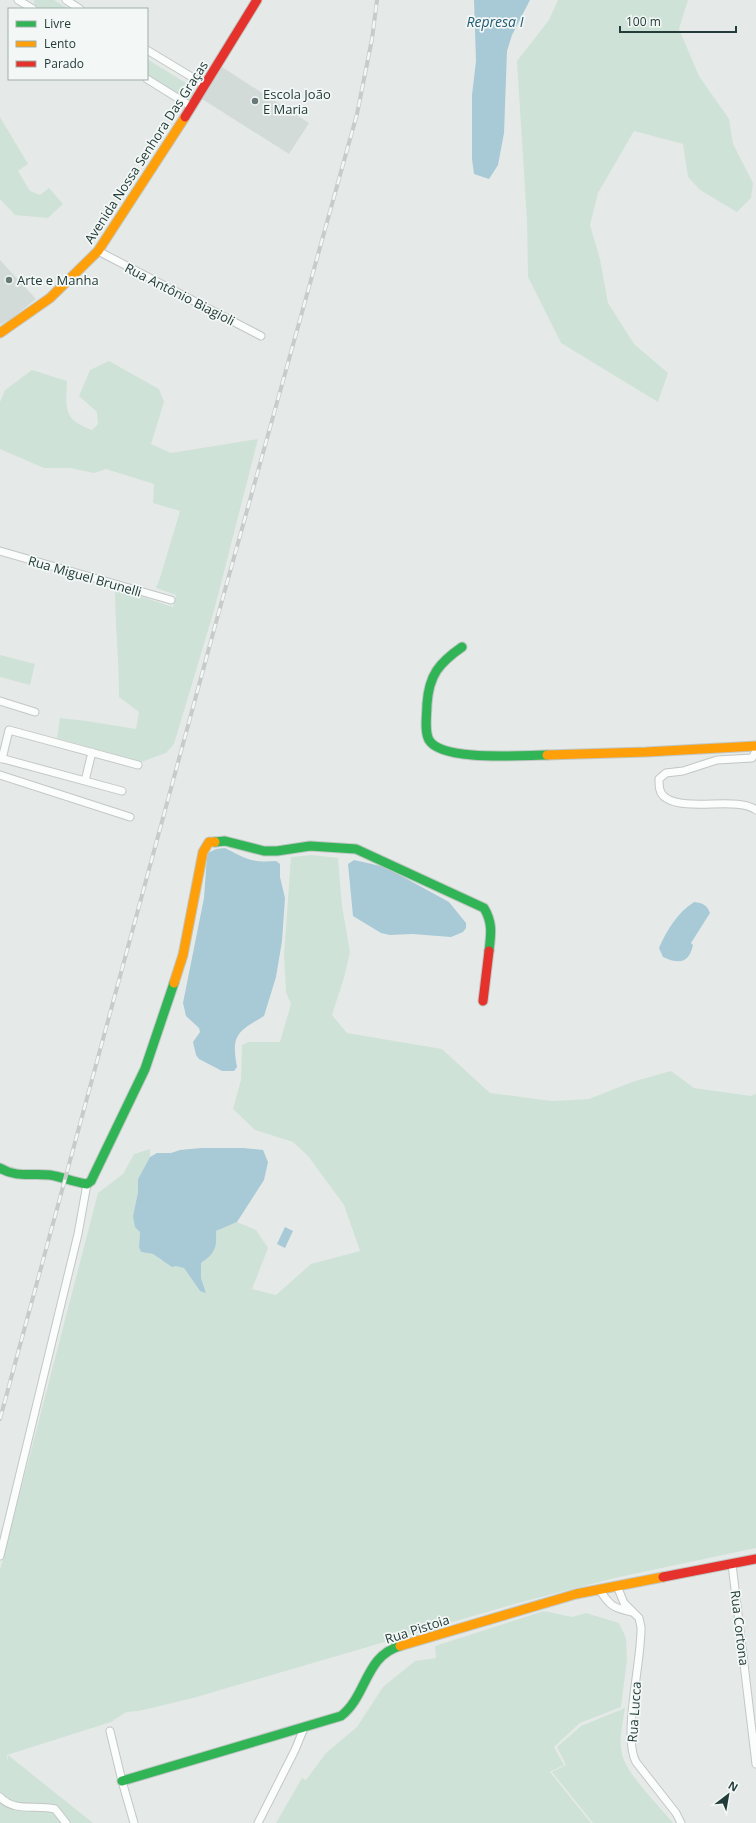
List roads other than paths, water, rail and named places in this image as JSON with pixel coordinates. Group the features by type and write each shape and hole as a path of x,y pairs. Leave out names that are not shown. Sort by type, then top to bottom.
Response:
{"street":[{"path":"19,0 31,8"},
{"path":"66,0 78,8"},
{"name":"Avenida Nossa Senhora Das Graças","path":"0,333 50,298 98,251 192,107 258,0"},
{"path":"148,51 205,85"},
{"path":"148,80 192,107"},
{"name":"Rua Antônio Biagioli","path":"98,251 261,336"},
{"name":"Rua Miguel Brunelli","path":"0,551 171,600"},
{"path":"462,647 441,662 435,670 429,684 427,736 430,742 436,747 447,752 461,755 554,756 756,746"},
{"path":"0,701 35,712"},
{"path":"122,791 1,758 9,730 138,765"},
{"path":"756,751 752,758 717,760 683,771 666,773 659,779 659,789 665,798 680,802 705,805 750,805 756,810"},
{"path":"85,781 92,752"},
{"path":"0,775 130,817"},
{"path":"0,1556 78,1234 86,1184 94,1176 145,1069 183,955 199,879 203,852 209,842 226,841 264,851 277,851 310,846 356,848 484,908 490,918 492,928 483,1001"},
{"path":"0,1168 3,1171 16,1174 49,1175 86,1184"},
{"name":"Rua Pistoia","path":"122,1782 304,1728 346,1713 350,1709 379,1657 390,1649 576,1594 756,1559"},
{"name":"Rua Cortona","path":"732,1564 756,1764"},
{"name":"Rua Lucca","path":"617,1586 624,1603 639,1618 641,1631 632,1730 632,1752 636,1762 676,1813 681,1823"},
{"path":"599,1589 608,1604 616,1609 634,1613"},
{"path":"258,1823 292,1757 304,1728"},
{"path":"110,1731 122,1782 134,1823"},
{"path":"0,1797 14,1806 21,1808 55,1808 66,1823"}],"water":[{"name":"Represa I","path":"474,0 530,0 512,35 507,51 504,133 498,165 489,179 474,174 472,159 472,95 476,61"},
{"path":"225,848 238,855 255,861 276,861 280,864 280,877 285,898 282,941 276,977 264,1016 248,1026 238,1036 235,1048 237,1067 234,1071 222,1071 199,1059 196,1055 193,1042 200,1032 199,1028 186,1016 183,1003 204,898 207,856 208,853 216,849"},
{"path":"354,860 385,867 449,902 466,923 466,928 463,932 451,937 412,934 390,935 381,933 353,916 348,864"},
{"path":"694,902 704,905 708,908 710,913 691,943 693,945 689,956 682,961 673,961 663,957 659,948 665,935 682,911"},
{"path":"201,1148 243,1148 263,1150 268,1162 264,1180 237,1222 216,1231 214,1250 201,1263 201,1278 206,1293 200,1291 184,1268 176,1266 172,1267 153,1254 141,1252 139,1247 140,1232 135,1227 133,1216 138,1192 138,1179 150,1157 157,1153 171,1153 180,1150"},
{"path":"285,1227 293,1231 285,1248 277,1244"}],"railway":[{"path":"0,1419 215,626 357,114 372,39 377,0"}],"place":[{"name":"Escola João E Maria","path":"255,101"},
{"name":"Arte e Manha","path":"9,280"}]}
